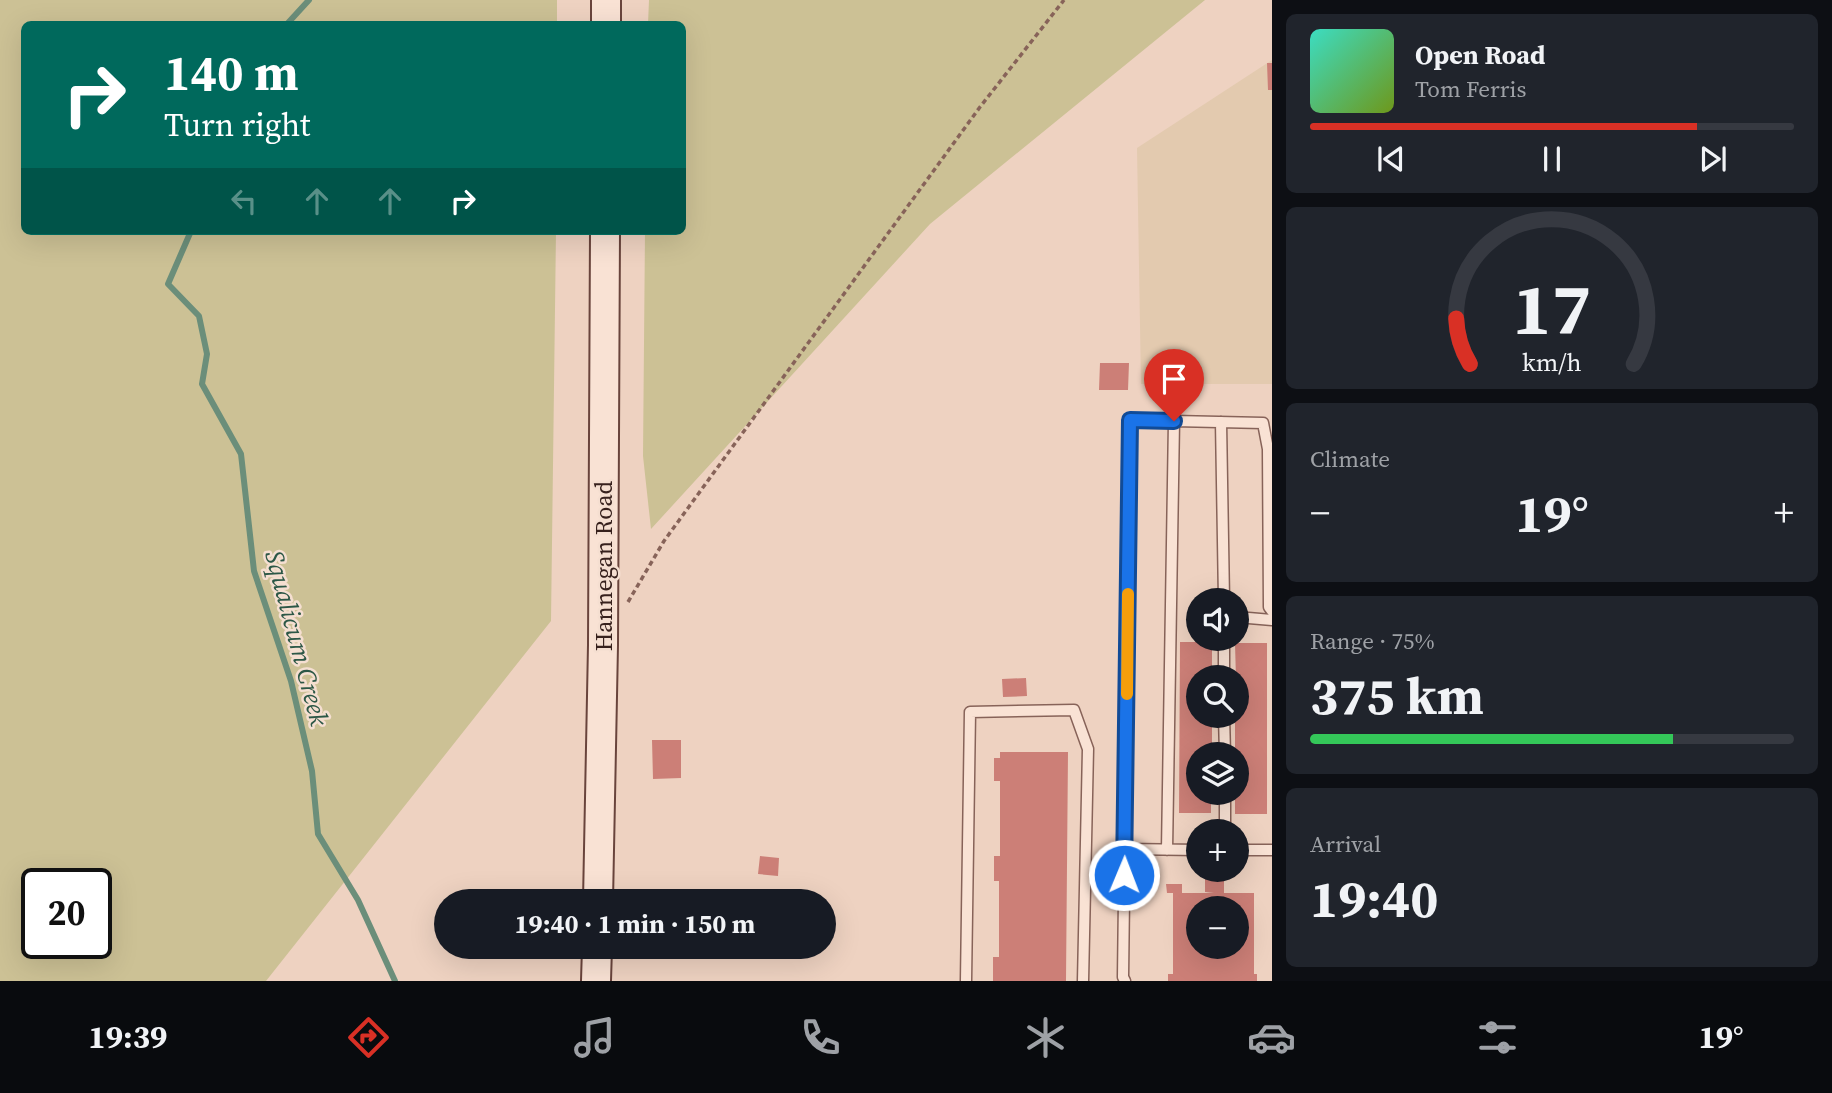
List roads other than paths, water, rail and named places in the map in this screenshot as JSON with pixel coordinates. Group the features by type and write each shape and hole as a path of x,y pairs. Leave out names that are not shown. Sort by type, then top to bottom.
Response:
{"main road":[{"path":"606,0 606,21"},
{"name":"Hannegan Road","path":"598,889 603,631 605,235"},
{"path":"596,981 597,959"}],"lane":[{"path":"1125,981 1130,420 1263,423 1268,449 1269,607 1272,611"},
{"path":"1167,850 1174,421"},
{"path":"1222,422 1224,588"},
{"path":"1249,618 1272,620"},
{"path":"967,981 970,712 1074,710 1088,750 1083,981"},
{"path":"1125,849 1186,850"},
{"path":"1249,850 1272,850"}],"waterway":[{"name":"Squalicum Creek","path":"290,21 309,0"},
{"name":"Squalicum Creek","path":"189,235 168,284 199,316 207,354 202,384 241,454 254,571 291,681 312,771 318,834 358,900 395,981"}]}
